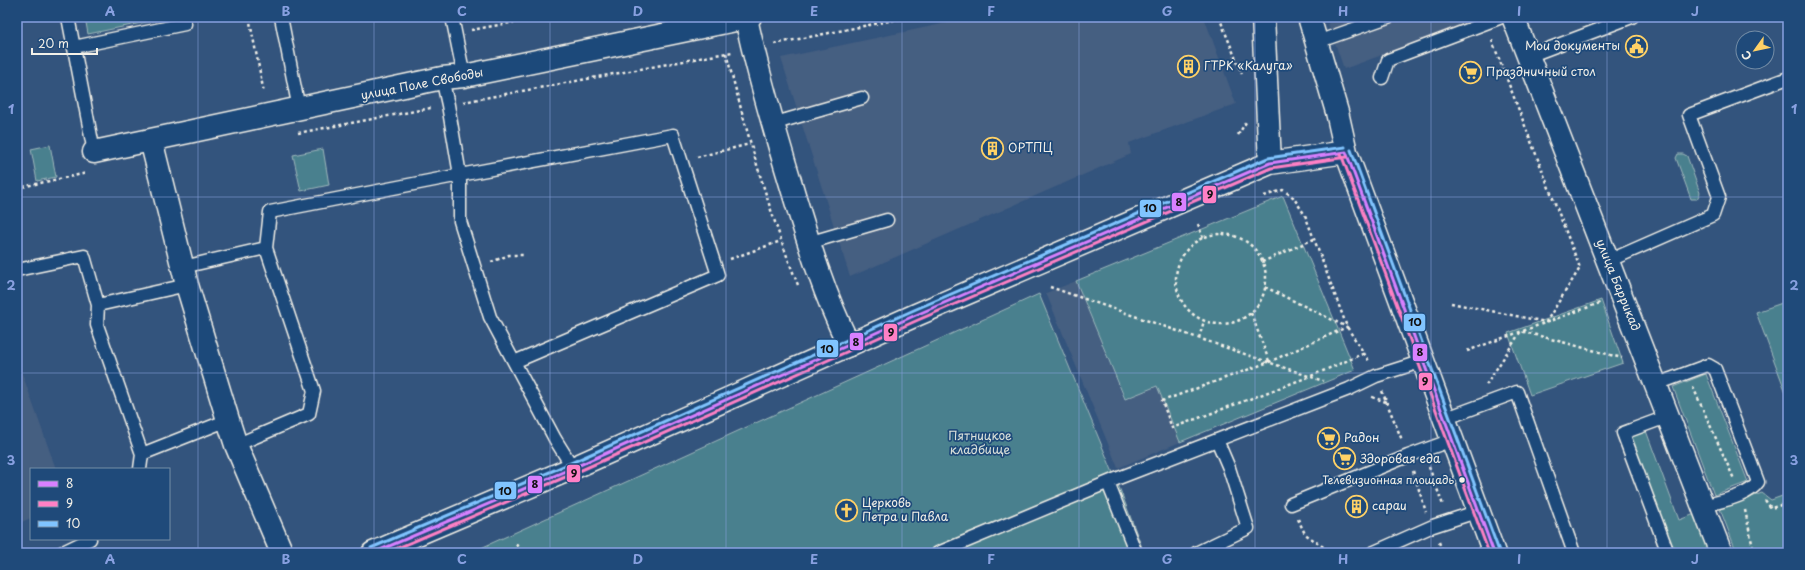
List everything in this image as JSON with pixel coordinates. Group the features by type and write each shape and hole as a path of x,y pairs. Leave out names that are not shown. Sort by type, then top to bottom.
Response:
{"street":[{"name":"улица Поле Свободы","path":"94,152 442,78 464,76 748,17"},
{"path":"748,17 772,124 808,243 833,313 849,345"},
{"path":"1263,17 1270,163"},
{"path":"1309,17 1337,112 1346,152 1494,553"},
{"name":"улица Баррикад","path":"1513,17 1721,553"},
{"path":"151,140 185,276 228,420 236,445 282,553"},
{"path":"373,553 573,468 849,345 1270,163 1346,152"}],"lane":[{"path":"68,17 94,152"},
{"path":"74,47 185,24 183,17"},
{"path":"281,17 300,108"},
{"path":"452,17 464,76"},
{"path":"1317,42 1388,17"},
{"path":"1382,78 1388,60 1502,17"},
{"path":"1529,56 1632,17"},
{"path":"442,78 460,175 460,221 490,317 555,439 573,468"},
{"path":"1608,261 1713,215 1719,197 1689,115 1788,78"},
{"path":"772,124 862,98"},
{"path":"236,445 309,414 314,391 266,248 270,212 673,134 718,275 514,362"},
{"path":"808,243 887,220"},
{"path":"98,305 266,248"},
{"path":"17,270 84,256 98,305 97,325 142,454 140,468"},
{"path":"938,553 1108,482 1349,390 1376,376 1423,361"},
{"path":"1656,384 1708,366 1715,369 1758,482 1754,488 1741,494 1704,506"},
{"path":"1444,419 1517,392 1574,553"},
{"path":"1668,553 1623,433 1669,416"},
{"path":"142,454 228,420"},
{"path":"1196,553 1248,528 1229,468 1217,440"},
{"path":"1291,504 1408,456 1452,440"},
{"path":"1108,482 1136,553"},
{"path":"1372,553 1433,526 1479,511"},
{"path":"61,553 88,540"}],"path":[{"path":"249,17 268,116"},
{"path":"456,33 543,17"},
{"path":"1219,17 1243,76"},
{"path":"1485,23 1580,268 1546,322"},
{"path":"726,53 750,144 781,241 798,286"},
{"path":"1238,135 1246,122"},
{"path":"681,161 750,144"},
{"path":"1198,224 1203,238"},
{"path":"1220,235 1237,238 1252,247 1262,262 1266,279 1259,304 1251,312 1239,320 1222,324 1204,321 1190,312 1184,305 1177,289 1176,280 1179,263 1183,255 1195,242 1203,238 1220,235"},
{"path":"1262,262 1314,239"},
{"path":"714,264 781,241"},
{"path":"474,268 509,255 523,255"},
{"path":"1050,287 1386,402"},
{"path":"1265,287 1347,327 1269,362 1162,401 1172,428 1311,376 1365,353"},
{"path":"1467,351 1622,295"},
{"path":"1451,303 1546,322"},
{"path":"1251,312 1269,362"},
{"path":"1199,338 1204,321"},
{"path":"1521,331 1628,360"},
{"path":"1482,390 1521,331"},
{"path":"1411,465 1428,516"},
{"path":"1754,488 1771,508 1788,504"},
{"path":"1741,494 1754,553"},
{"path":"1291,504 1305,534 1328,551 1336,553"},
{"path":"516,544 521,553"}],"shaded area":[{"path":"975,17 1204,17 1236,104 1129,143 1131,154 850,277 781,58"},
{"path":"1326,17 1485,17 1344,69"},
{"path":"1076,281 1124,399 1157,386 1180,442 1118,468 1046,293"},
{"path":"17,359 56,468 30,468 30,518 17,524"}],"green space":[{"path":"85,17 171,17 88,34"},
{"path":"50,145 56,177 37,181 31,149"},
{"path":"323,149 329,185 301,191 293,155"},
{"path":"1678,154 1687,156 1700,193 1697,199 1691,199 1676,158"},
{"path":"1283,196 1355,370 1180,442 1157,386 1125,399 1076,281"},
{"name":"Пятницкое кладбище","path":"1039,294 1121,492 1144,553 470,553"},
{"path":"1601,300 1623,363 1530,395 1508,333"},
{"path":"1788,301 1788,398 1756,312"},
{"path":"1706,374 1748,482 1714,495 1673,387"},
{"path":"1645,428 1679,520 1695,514 1709,553 1674,553 1629,434"},
{"path":"1762,493 1771,500 1788,494 1788,549 1777,553 1737,553 1720,509"}],"transit line":[{"name":"10","path":"371,548 571,463 914,310 1268,158 1345,147"},
{"name":"10","path":"1351,150 1499,551"},
{"name":"8","path":"1346,152 1494,553"},
{"name":"8","path":"373,553 573,468 916,315 1270,163 1346,152"},
{"name":"9","path":"1341,154 1489,553"},
{"name":"9","path":"386,553 575,473 918,320 1271,168 1347,157"}],"place":[{"name":"Мои документы","path":"1636,46"},
{"name":"ГТРК «Калуга»","path":"1188,66"},
{"name":"Праздничный стол","path":"1471,72"},
{"name":"ОРТПЦ","path":"992,148"},
{"name":"Радон","path":"1329,438"},
{"name":"Здоровая еда","path":"1344,459"},
{"name":"Телевизионная площадь","path":"1462,480"},
{"name":"сараи","path":"1356,506"},
{"name":"Церковь Петра и Павла","path":"847,510"}]}
